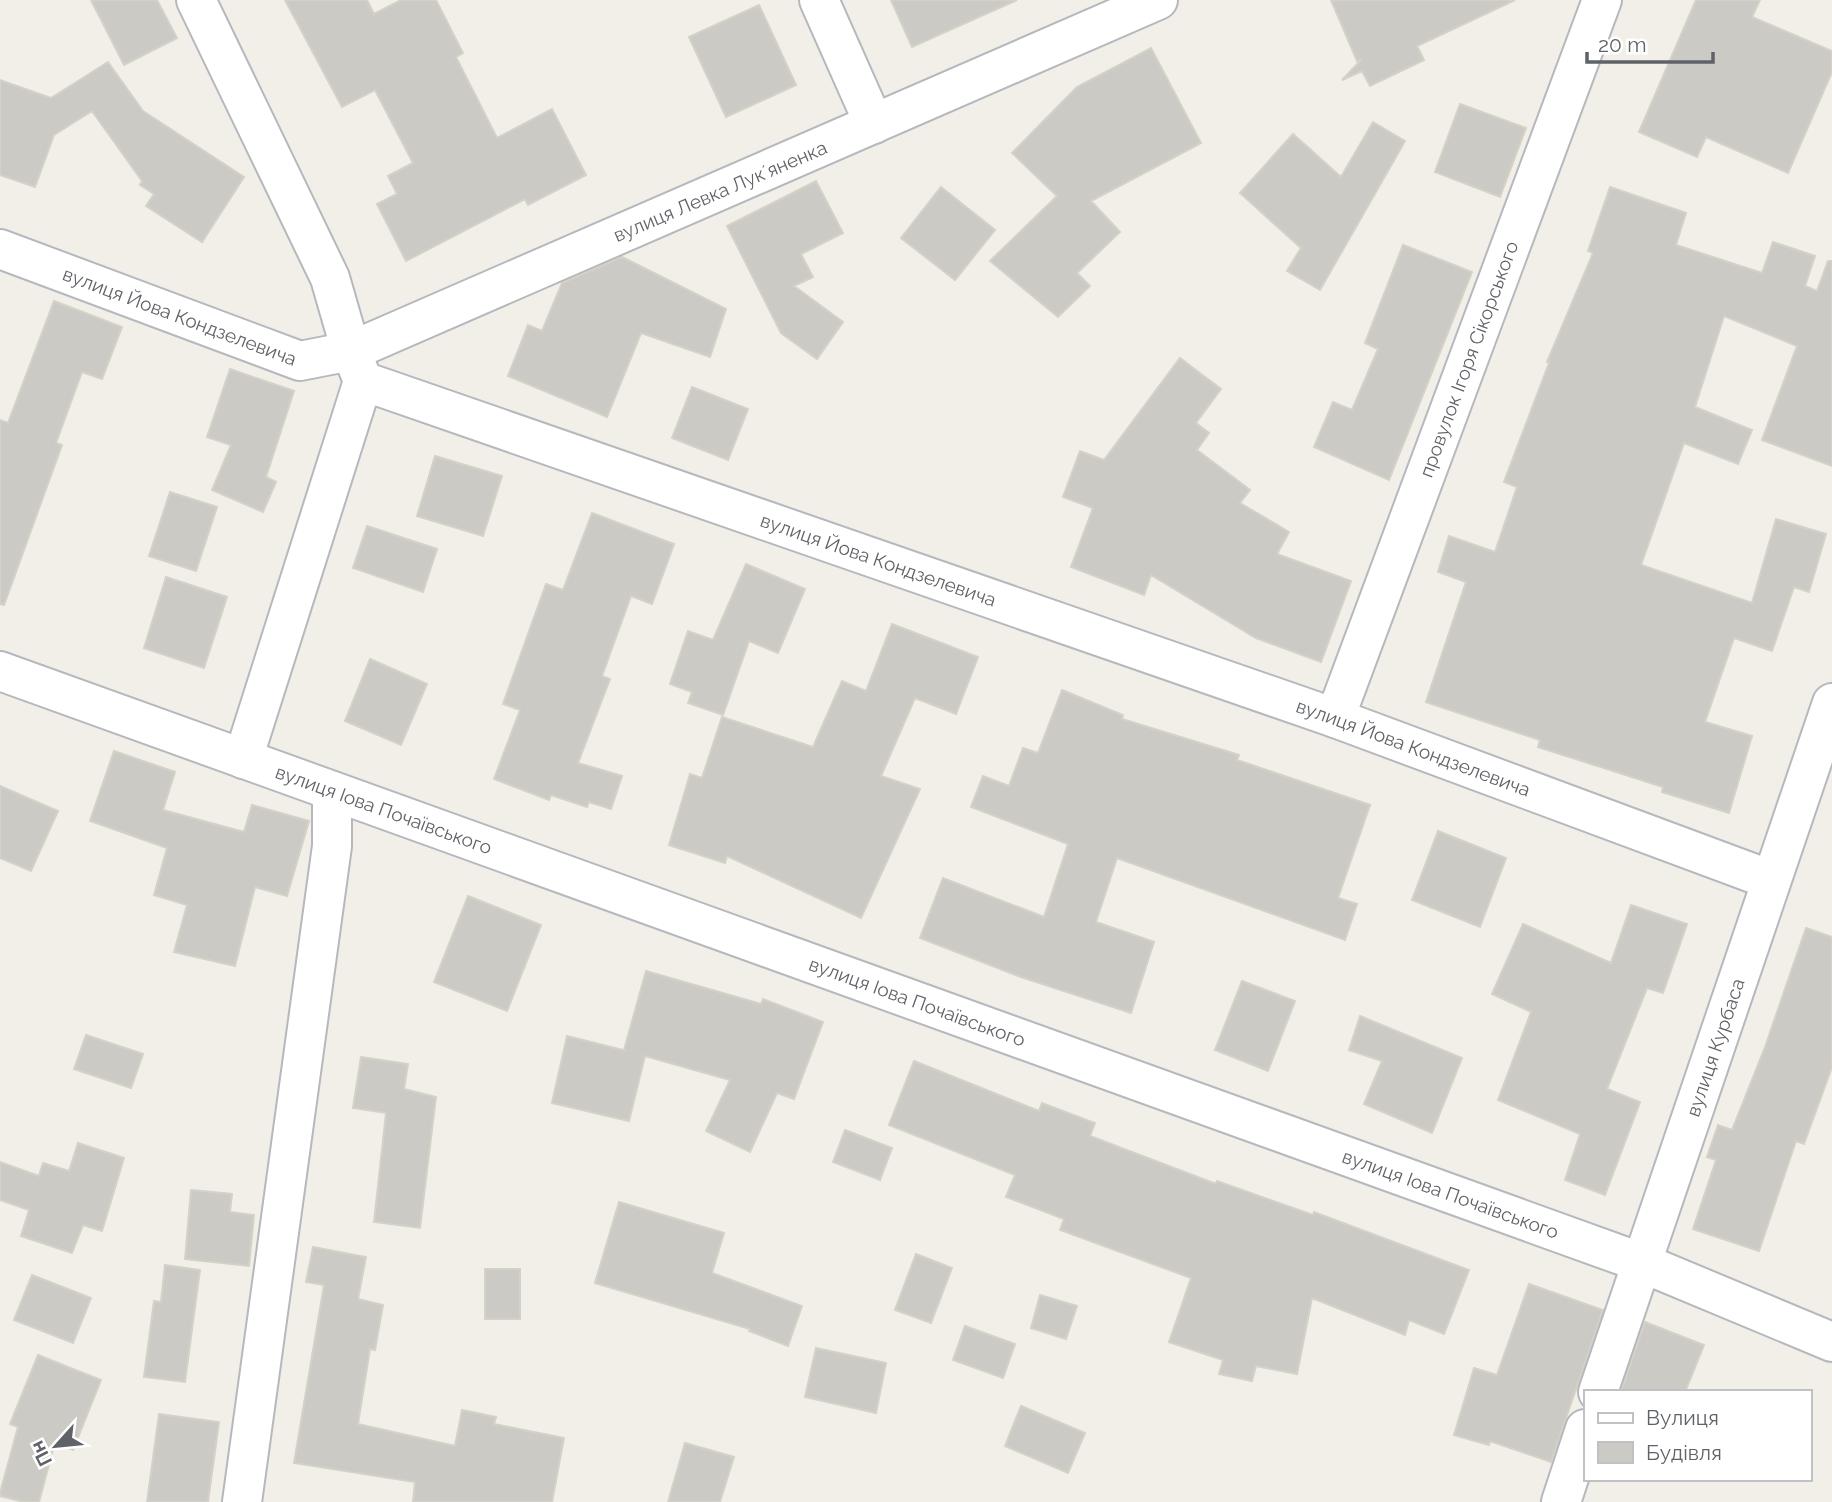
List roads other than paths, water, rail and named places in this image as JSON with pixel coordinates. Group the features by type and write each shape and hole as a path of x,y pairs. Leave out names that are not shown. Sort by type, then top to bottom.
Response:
{"street":[{"path":"196,0 330,278 357,366 243,759"},
{"path":"819,0 874,124"},
{"name":"вулиця Левка Лукʼяненка","path":"357,366 874,124 1158,0"},
{"name":"провулок Ігоря Сікорського","path":"1335,718 1602,0"},
{"name":"вулиця Йова Кондзелевича","path":"0,249 300,361 357,366 1335,718 1771,880"},
{"name":"вулиця Іова Почаївського","path":"0,670 1640,1262 1832,1342"},
{"name":"вулиця Курбаса","path":"1599,1390 1832,703"},
{"path":"242,1502 331,846 332,791"},
{"path":"1561,1502 1584,1432"}]}
